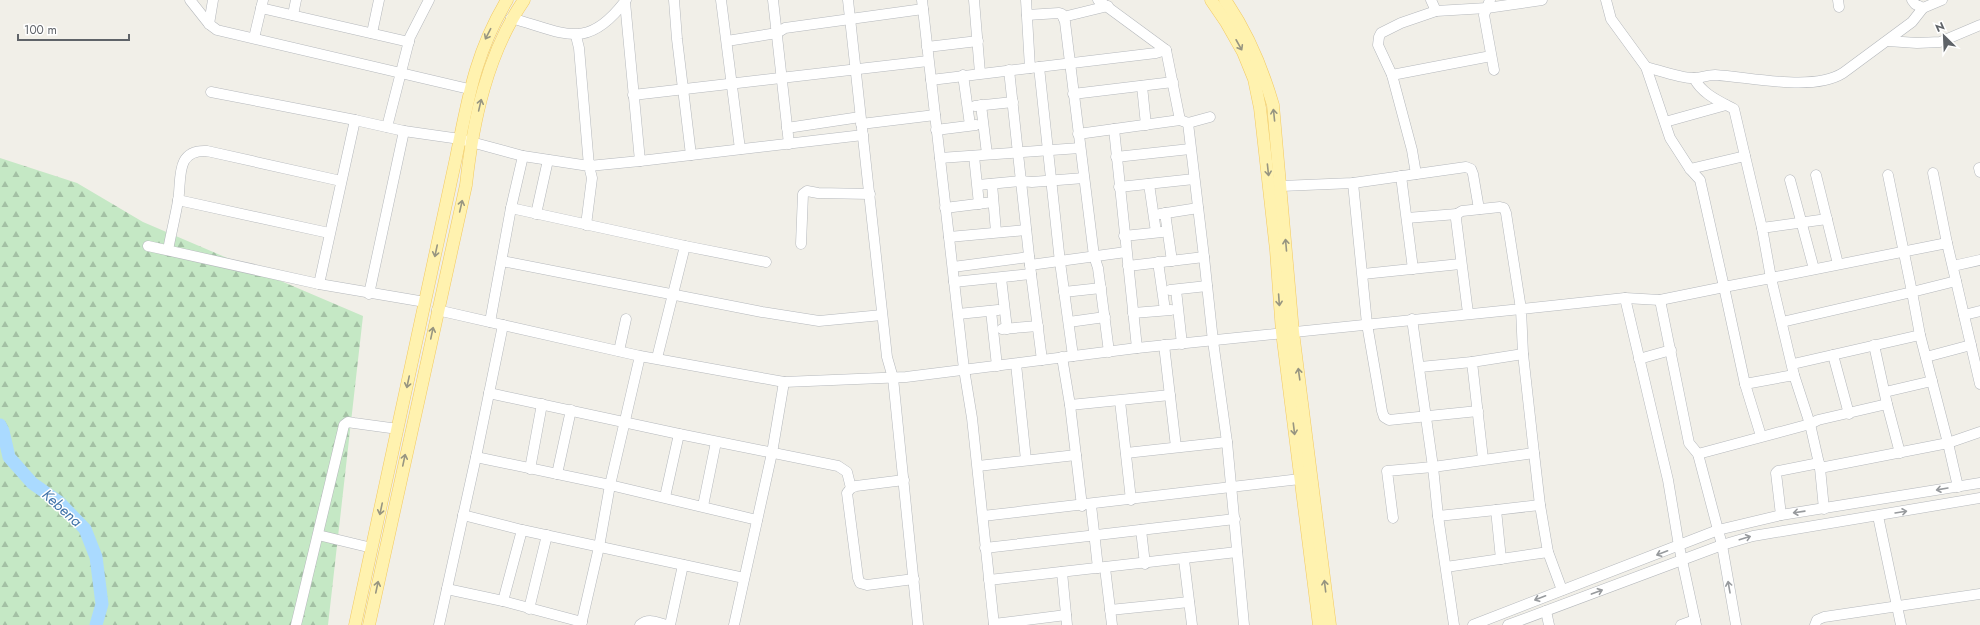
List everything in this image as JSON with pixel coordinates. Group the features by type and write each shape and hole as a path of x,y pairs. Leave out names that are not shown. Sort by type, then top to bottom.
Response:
{"main road":[{"path":"369,625 466,185 466,141 469,89 485,40 507,0"},
{"path":"355,625 425,302 466,141 498,46 511,18 524,0"},
{"path":"1211,0 1231,18 1253,47 1265,76 1273,105 1281,186 1287,332 1300,479 1319,625"},
{"path":"1225,0 1254,79 1260,108 1287,332 1330,625"}],"street":[{"path":"190,0 209,24 216,30 469,89"},
{"path":"209,24 213,0"},
{"path":"293,15 296,0"},
{"path":"372,33 379,0"},
{"path":"387,127 409,42 429,0"},
{"path":"674,0 682,88 691,155"},
{"path":"721,0 733,84 740,149"},
{"path":"773,0 789,144"},
{"path":"848,0 882,315 887,357 893,378 918,625"},
{"path":"974,0 980,73"},
{"path":"1026,0 1027,15 1049,150 1060,262 1073,356"},
{"path":"1098,0 1166,50 1184,121 1190,149 1198,208 1212,341 1227,442 1244,625"},
{"path":"1431,0 1436,11"},
{"path":"1416,174 1412,150 1392,75 1378,45 1378,37 1381,33 1401,23 1436,11 1489,4 1542,0"},
{"path":"1606,0 1611,20 1646,67 1670,138 1690,169 1700,180 1745,384 1761,436"},
{"path":"1912,0 1915,4 1923,8"},
{"path":"1646,67 1694,78 1714,75 1805,82 1824,82 1844,74 1912,22 1923,8 1942,0"},
{"path":"511,18 576,36 598,30 626,1"},
{"path":"626,1 640,161"},
{"path":"254,38 262,4 293,15 409,42"},
{"path":"1489,4 1484,15 1494,70"},
{"path":"727,41 777,33 785,28 922,5 964,369 978,466 994,624 1066,614"},
{"path":"1063,17 1108,6"},
{"path":"1027,15 1059,13 1063,17 1094,256 1098,268 1109,352"},
{"path":"1888,41 1917,43 1940,42 1980,25"},
{"path":"576,36 579,48 589,166 592,178 586,225"},
{"path":"927,47 978,41"},
{"path":"931,80 980,73 1069,64 1166,50"},
{"path":"1392,75 1491,56"},
{"path":"633,94 782,79 928,60"},
{"path":"1009,70 1042,360"},
{"path":"964,75 970,125"},
{"path":"1694,78 1697,85 1707,94 1734,109 1762,228 1771,278 1793,364 1794,375 1810,424 1820,466 1824,509"},
{"path":"1073,94 1174,82"},
{"path":"1142,86 1146,125"},
{"path":"211,92 404,131 466,141 523,156 589,166 862,135"},
{"path":"968,107 1013,102"},
{"path":"1665,122 1726,105"},
{"path":"981,106 987,154"},
{"path":"787,128 861,120 934,115"},
{"path":"1078,134 1210,118"},
{"path":"319,284 355,120"},
{"path":"936,130 970,125 984,125"},
{"path":"1114,129 1124,236 1137,348"},
{"path":"368,294 404,131"},
{"path":"940,158 1080,148"},
{"path":"1116,157 1190,149"},
{"path":"168,250 178,200 181,168 186,158 192,152 200,150 341,181"},
{"path":"490,322 511,208 523,156"},
{"path":"974,156 979,204"},
{"path":"1690,169 1745,156"},
{"path":"536,214 548,160"},
{"path":"1281,186 1353,183 1457,168 1471,169 1479,209"},
{"path":"1933,173 1947,243 1971,345 1978,363 1980,384"},
{"path":"1816,175 1838,264"},
{"path":"1888,175 1920,335 1958,486"},
{"path":"1401,176 1413,269"},
{"path":"978,185 1084,178"},
{"path":"1119,187 1194,179"},
{"path":"1790,180 1814,269"},
{"path":"1353,183 1367,324 1384,417 1389,420 1478,410"},
{"path":"992,184 996,232"},
{"path":"1149,184 1156,232"},
{"path":"801,244 803,194 808,191 818,193 870,194"},
{"path":"178,200 329,233"},
{"path":"945,208 993,202"},
{"path":"511,208 766,262"},
{"path":"1154,215 1198,208"},
{"path":"1407,218 1457,214 1462,211 1479,209 1504,208 1521,308 1523,354 1540,505 1548,552 1562,590"},
{"path":"1165,213 1172,261"},
{"path":"1457,214 1456,219 1460,264 1468,313"},
{"path":"1762,228 1827,219"},
{"path":"948,237 1026,230"},
{"path":"1124,236 1168,231"},
{"path":"438,310 640,356 784,382 893,378 1137,348 1468,313 1625,298 1660,300 1904,250 1947,243"},
{"path":"148,246 368,294 425,302"},
{"path":"657,358 672,293 685,246"},
{"path":"953,267 1030,265 1126,252"},
{"path":"1128,266 1204,257"},
{"path":"1953,266 1980,260"},
{"path":"502,261 568,275 672,293 762,312 819,321 882,315"},
{"path":"1158,262 1165,310"},
{"path":"1363,274 1460,264"},
{"path":"954,282 1001,278 1030,265"},
{"path":"1001,278 1007,329"},
{"path":"1782,322 1956,281"},
{"path":"1162,291 1207,286"},
{"path":"1064,292 1101,288"},
{"path":"1176,290 1182,344"},
{"path":"1625,298 1668,480 1679,546 1696,622 1681,625"},
{"path":"1660,300 1689,443 1698,454 1722,545 1736,625"},
{"path":"958,314 1004,309"},
{"path":"1133,313 1177,309"},
{"path":"991,311 997,366"},
{"path":"1964,315 1980,311"},
{"path":"1069,322 1105,317"},
{"path":"619,351 626,319"},
{"path":"1412,319 1420,367 1438,516 1454,625"},
{"path":"439,625 503,325"},
{"path":"994,330 1038,326"},
{"path":"1793,364 1920,335"},
{"path":"1164,345 1176,447"},
{"path":"1874,345 1900,453"},
{"path":"1926,356 1971,345"},
{"path":"1639,359 1671,350"},
{"path":"1420,367 1472,362 1523,354"},
{"path":"1834,355 1849,414"},
{"path":"447,589 503,601 581,624 599,547 610,485 640,356"},
{"path":"1062,357 1076,455 1086,506 1102,568 1112,625"},
{"path":"1472,362 1484,459"},
{"path":"1016,364 1026,460"},
{"path":"1745,384 1794,375"},
{"path":"1885,392 1932,381"},
{"path":"734,625 772,453 784,382"},
{"path":"489,393 716,442 838,466 847,472 851,488"},
{"path":"1070,405 1170,395"},
{"path":"1120,401 1131,500"},
{"path":"530,469 542,404"},
{"path":"1698,454 1810,424 1818,420 1887,404"},
{"path":"557,474 571,410"},
{"path":"296,625 344,425 354,423 398,429"},
{"path":"1780,515 1776,473 1778,471 1900,453 1948,443 1980,432"},
{"path":"665,497 679,434"},
{"path":"703,506 716,442"},
{"path":"1126,453 1227,442"},
{"path":"1392,518 1387,471 1433,467 1534,453"},
{"path":"978,466 1076,455"},
{"path":"476,457 665,497 757,520"},
{"path":"983,516 1086,506 1300,479"},
{"path":"904,480 851,488 847,493 858,578 860,583 867,584 914,579"},
{"path":"1473,625 1718,530 1780,515 1980,483"},
{"path":"1508,625 1722,545 1768,533 1980,498"},
{"path":"1438,516 1540,505"},
{"path":"1496,510 1501,559"},
{"path":"463,514 522,530 744,578"},
{"path":"1878,516 1901,625"},
{"path":"986,548 1235,519"},
{"path":"503,601 522,530"},
{"path":"1141,530 1145,564"},
{"path":"318,535 372,548"},
{"path":"529,609 547,535"},
{"path":"989,580 1184,560 1237,552"},
{"path":"1446,567 1548,552"},
{"path":"1184,560 1192,625"},
{"path":"670,625 683,565"},
{"path":"1062,572 1067,625"},
{"path":"1815,625 1818,620 1824,616 1980,594"},
{"path":"1110,610 1189,602"},
{"path":"1546,611 1549,625"},
{"path":"640,625 645,621 652,620 666,625"}],"green space":[{"path":"0,158 77,183 143,222 363,316 328,625 0,625"}],"waterway":[{"name":"Kebena","path":"0,425 3,431 9,457 32,483 59,502 85,529 96,557 102,604 96,625"}]}
